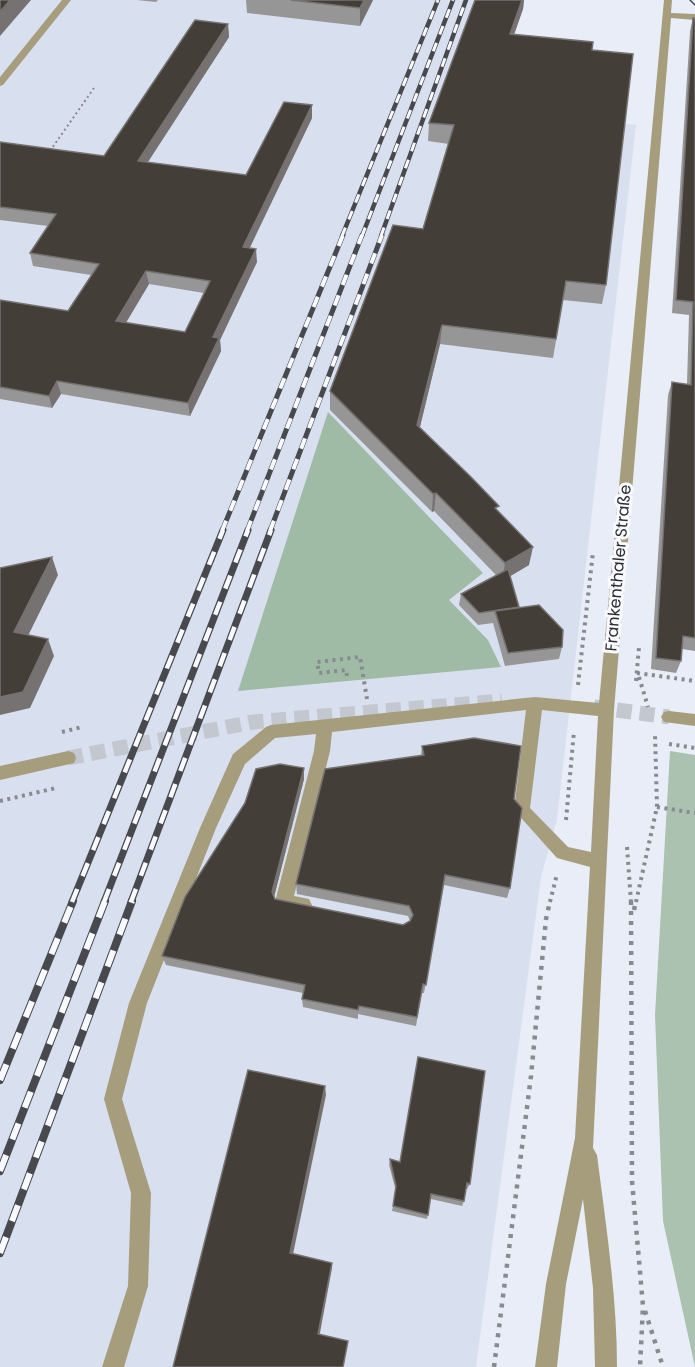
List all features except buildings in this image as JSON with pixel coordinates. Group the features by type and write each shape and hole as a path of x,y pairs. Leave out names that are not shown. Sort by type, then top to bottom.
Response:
{"street":[{"path":"0,82 12,61 67,0"},
{"name":"Frankenthaler Straße","path":"546,1367 556,1284 585,1138 606,710 668,0"},
{"path":"666,15 695,17"},
{"path":"113,1367 138,1286 141,1193 113,1098 138,1003 208,828 239,759 271,732 535,703 606,710"},
{"path":"535,703 522,810 563,853 599,861"},
{"path":"669,717 695,720"},
{"path":"319,909 284,902 322,751 325,725"},
{"path":"0,773 68,758"},
{"name":"Frankenthaler Straße","path":"585,1138 606,1357 615,1367"}],"path":[{"path":"49,153 94,88"},
{"path":"347,676 346,670 319,673 317,662 360,657 371,720"},
{"path":"494,1367 531,1076 546,919 563,853 580,664"},
{"path":"649,712 638,673 695,681"},
{"path":"640,1367 643,1306 632,1181 632,916 657,807 655,732"},
{"path":"669,744 695,748"},
{"path":"0,801 56,788"},
{"path":"657,807 695,813"},
{"path":"643,1306 663,1367"}],"shaded area":[{"path":"0,0 479,0 552,117 636,125 557,819 541,877 476,1367 0,1367"}],"green space":[{"path":"328,412 483,573 449,600 488,640 501,667 238,691"},
{"path":"670,751 695,755 695,1367 663,1221 655,1015"}],"tunnel":[{"path":"68,758 253,722 502,701"},
{"path":"594,707 669,717"}],"tram line":[{"path":"690,0 695,5"}],"railway":[{"path":"342,236 438,0"},
{"path":"362,236 453,0"},
{"path":"381,236 466,0"},
{"path":"222,531 343,235"},
{"path":"247,531 362,235"},
{"path":"270,531 382,235"},
{"path":"72,902 223,530"},
{"path":"104,902 248,530"},
{"path":"131,902 271,530"},
{"path":"0,1080 73,901"},
{"path":"0,1171 105,901"},
{"path":"0,1253 132,901"}]}
